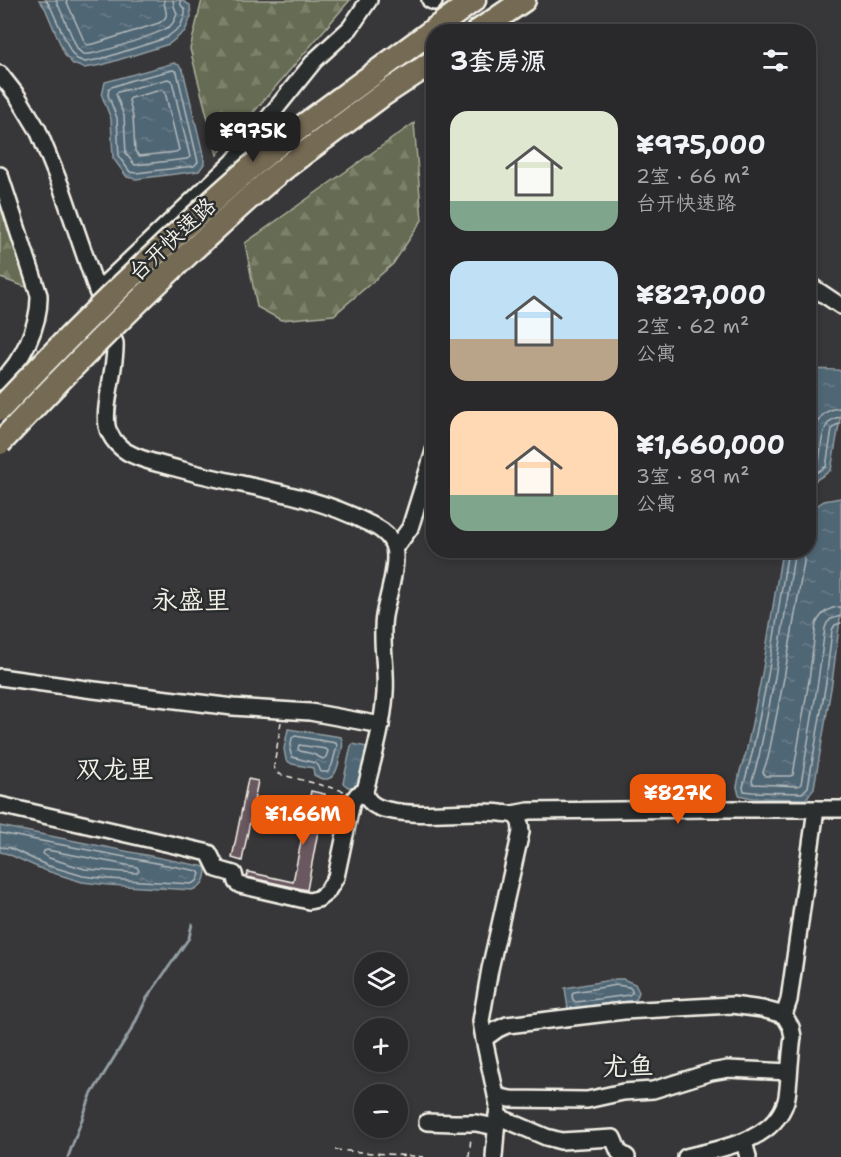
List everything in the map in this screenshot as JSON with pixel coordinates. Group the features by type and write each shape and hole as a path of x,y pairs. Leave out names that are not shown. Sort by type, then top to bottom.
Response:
{"highway":[{"name":"台开快速路","path":"441,24 474,0"},
{"path":"489,24 524,0"},
{"name":"台开快速路","path":"0,409 63,343 161,248 281,142 426,35"},
{"name":"台开快速路","path":"0,443 177,265 270,179 384,94 426,66"}],"street":[{"path":"96,291 233,162 315,60 350,28 369,0"},
{"path":"0,74 38,130 62,189 115,347 106,422 110,434 120,447 144,459 311,500 347,512 376,527 388,536 394,546 394,568 383,618 385,692 381,725 360,794 352,802 336,877 323,896 309,901 240,885 236,882 234,874 217,869 209,853 0,805"},
{"path":"0,175 39,295 34,328 24,350 4,378 0,424"},
{"path":"816,289 841,306"},
{"path":"394,546 410,528 426,477"},
{"path":"0,677 233,707 310,712 381,725"},
{"path":"360,794 365,795 370,802 381,808 413,813 512,814 530,811 708,808 841,809"},
{"path":"784,1015 789,1000 816,809"},
{"path":"494,1157 497,1096 481,1020 490,969 521,832 520,824 512,814"},
{"path":"484,1039 498,1029 507,1026 624,1011 732,1005 784,1015 791,1027 793,1037 787,1098 779,1117 746,1149 686,1157"},
{"path":"497,1096 510,1099 587,1100 623,1092 652,1090 728,1069 789,1072"},
{"path":"427,1122 497,1121 561,1141 613,1138 619,1152 627,1157"}],"path":[{"path":"283,710 275,770 279,774 360,794"},
{"path":"469,1157 472,1123"},
{"path":"335,1150 424,1157"}],"green space":[{"path":"202,0 350,0 217,155 190,49"},
{"path":"414,123 422,220 393,264 334,315 281,320 257,307 245,243"},
{"path":"0,204 29,288 0,278"}],"water":[{"path":"39,0 181,0 190,5 191,17 185,31 169,44 102,65 84,68 73,64 65,55 45,8"},
{"path":"174,63 183,70 204,164 199,171 136,179 127,177 113,158 111,119 102,96 105,82"},
{"path":"816,369 841,371 841,414 831,470 816,480"},
{"path":"841,498 841,611 832,683 814,788 806,799 752,798 739,795 737,787 762,674 781,558 816,558 816,506 824,501"},
{"path":"288,729 341,737 342,749 333,776 320,778 314,775 313,768 292,764 286,760 284,749"},
{"path":"353,744 367,747 358,784 355,787 348,787 343,783"},
{"path":"0,826 206,867 205,878 202,884 192,890 82,882 0,852"},
{"path":"616,979 635,984 639,992 636,1000 568,1009 565,988"}],"building":[{"path":"248,779 258,781 242,861 232,858"},
{"path":"311,791 325,794 307,890 247,877 248,872 293,882"}],"waterway":[{"path":"68,1157 91,1095 133,1027 147,998 189,938 192,924"}],"tunnel":[{"path":"434,2 461,24"}],"district":[{"name":"永盛里","path":"191,599"},
{"name":"双龙里","path":"115,768"},
{"name":"尤鱼","path":"628,1065"}]}
